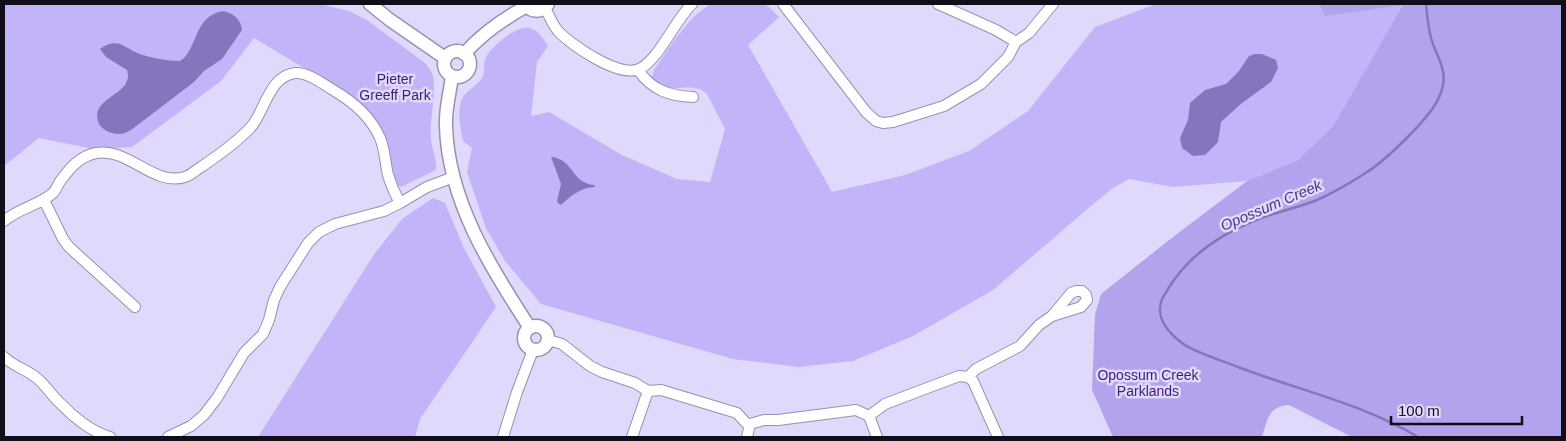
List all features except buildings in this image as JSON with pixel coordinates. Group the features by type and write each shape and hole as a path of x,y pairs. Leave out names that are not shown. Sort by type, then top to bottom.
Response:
{"street":[{"path":"370,4 446,58"},
{"path":"464,54 497,24 526,5 534,11 538,11 546,6 558,31 581,49 602,63 623,70 638,70 654,54 692,4"},
{"path":"783,4 866,112 876,121 883,123 908,118 944,106 980,84 1008,57 1016,42 1029,32 1053,4"},
{"path":"938,4 996,30 1016,42"},
{"path":"452,52 464,54 469,61 468,70 462,76 452,76 445,69 446,58 452,52"},
{"path":"638,70 650,85 675,96 693,97"},
{"path":"4,221 23,208 44,200 54,192 67,172 80,159 97,153 118,156 156,175 172,180 186,177 226,151 252,125 278,82 295,73 302,73 313,78 340,94 359,109 372,123 381,139 388,174 400,203"},
{"path":"452,76 446,136 454,177 475,236 530,328"},
{"path":"168,437 191,426 204,415 218,398 244,353 263,334 280,287 308,244 319,232 335,224 384,211 426,187 454,177"},
{"path":"44,200 69,247 135,307"},
{"path":"968,377 976,370 1020,346 1039,325 1052,316"},
{"path":"537,326 544,330 548,340 545,347 533,350 527,347 524,340 525,333 530,328 537,326"},
{"path":"548,340 562,344 590,366 602,372 635,383 648,391 661,390 737,413 746,423 856,410 869,416 877,437"},
{"path":"503,437 533,350"},
{"path":"4,357 39,379 60,404 86,425 110,437"},
{"path":"869,416 885,404 959,376 968,377 976,387 998,437"},
{"path":"632,437 648,391"},
{"path":"747,437 750,424"}],"green space":[{"name":"Pieter Greeff Park","path":"4,4 320,4 349,11 367,20 425,63 432,72 434,90 431,132 436,170 401,187 396,184 385,139 334,86 254,38 221,81 132,147 93,149 39,138 4,166"},
{"path":"711,4 764,4 779,17 748,45 832,192 905,175 969,151 1028,111 1095,27 1156,4 1404,4 1333,126 1298,160 1247,181 1173,187 1129,179 1113,188 993,290 913,336 853,361 799,367 733,359 541,304 505,261 486,228 467,172 472,148 463,141 460,127 459,116 463,98 481,80 484,74 485,59 489,52 506,36 520,29 527,28 537,32 548,46 537,62 531,116 549,112 622,155 677,179 710,182 725,129 707,94 693,88 664,87 657,84 652,77 654,70 687,25"},
{"name":"Opossum Creek Parklands","path":"1319,4 1562,4 1562,437 1352,437 1289,405 1282,406 1273,411 1267,420 1262,437 1113,437 1092,390 1095,315 1101,294 1247,181 1298,160 1333,126 1403,5 1325,16"},
{"path":"433,198 445,203 464,248 496,307 420,419 415,437 258,437 375,253 402,219"}],"shaded area":[{"path":"223,11 236,17 242,30 222,59 204,71 194,82 131,130 117,134 101,127 97,115 99,109 106,100 125,85 128,76 127,70 106,57 100,49 106,45 116,43 134,52 165,60 180,61 186,56 206,19 213,14"},
{"path":"1262,54 1276,60 1278,68 1271,82 1242,103 1221,122 1218,142 1205,155 1193,156 1182,148 1180,138 1188,120 1190,103 1205,90 1226,84 1239,71 1249,56"},
{"path":"551,157 564,162 576,176 595,187 576,193 561,205 558,203 561,184"}],"waterway":[{"name":"Opossum Creek","path":"1418,437 1397,425 1353,406 1193,350 1182,343 1165,326 1160,314 1160,308 1162,299 1176,277 1206,247 1243,226 1264,217 1317,200 1341,188 1383,160 1428,115 1440,95 1444,79 1430,34 1426,4"}]}
